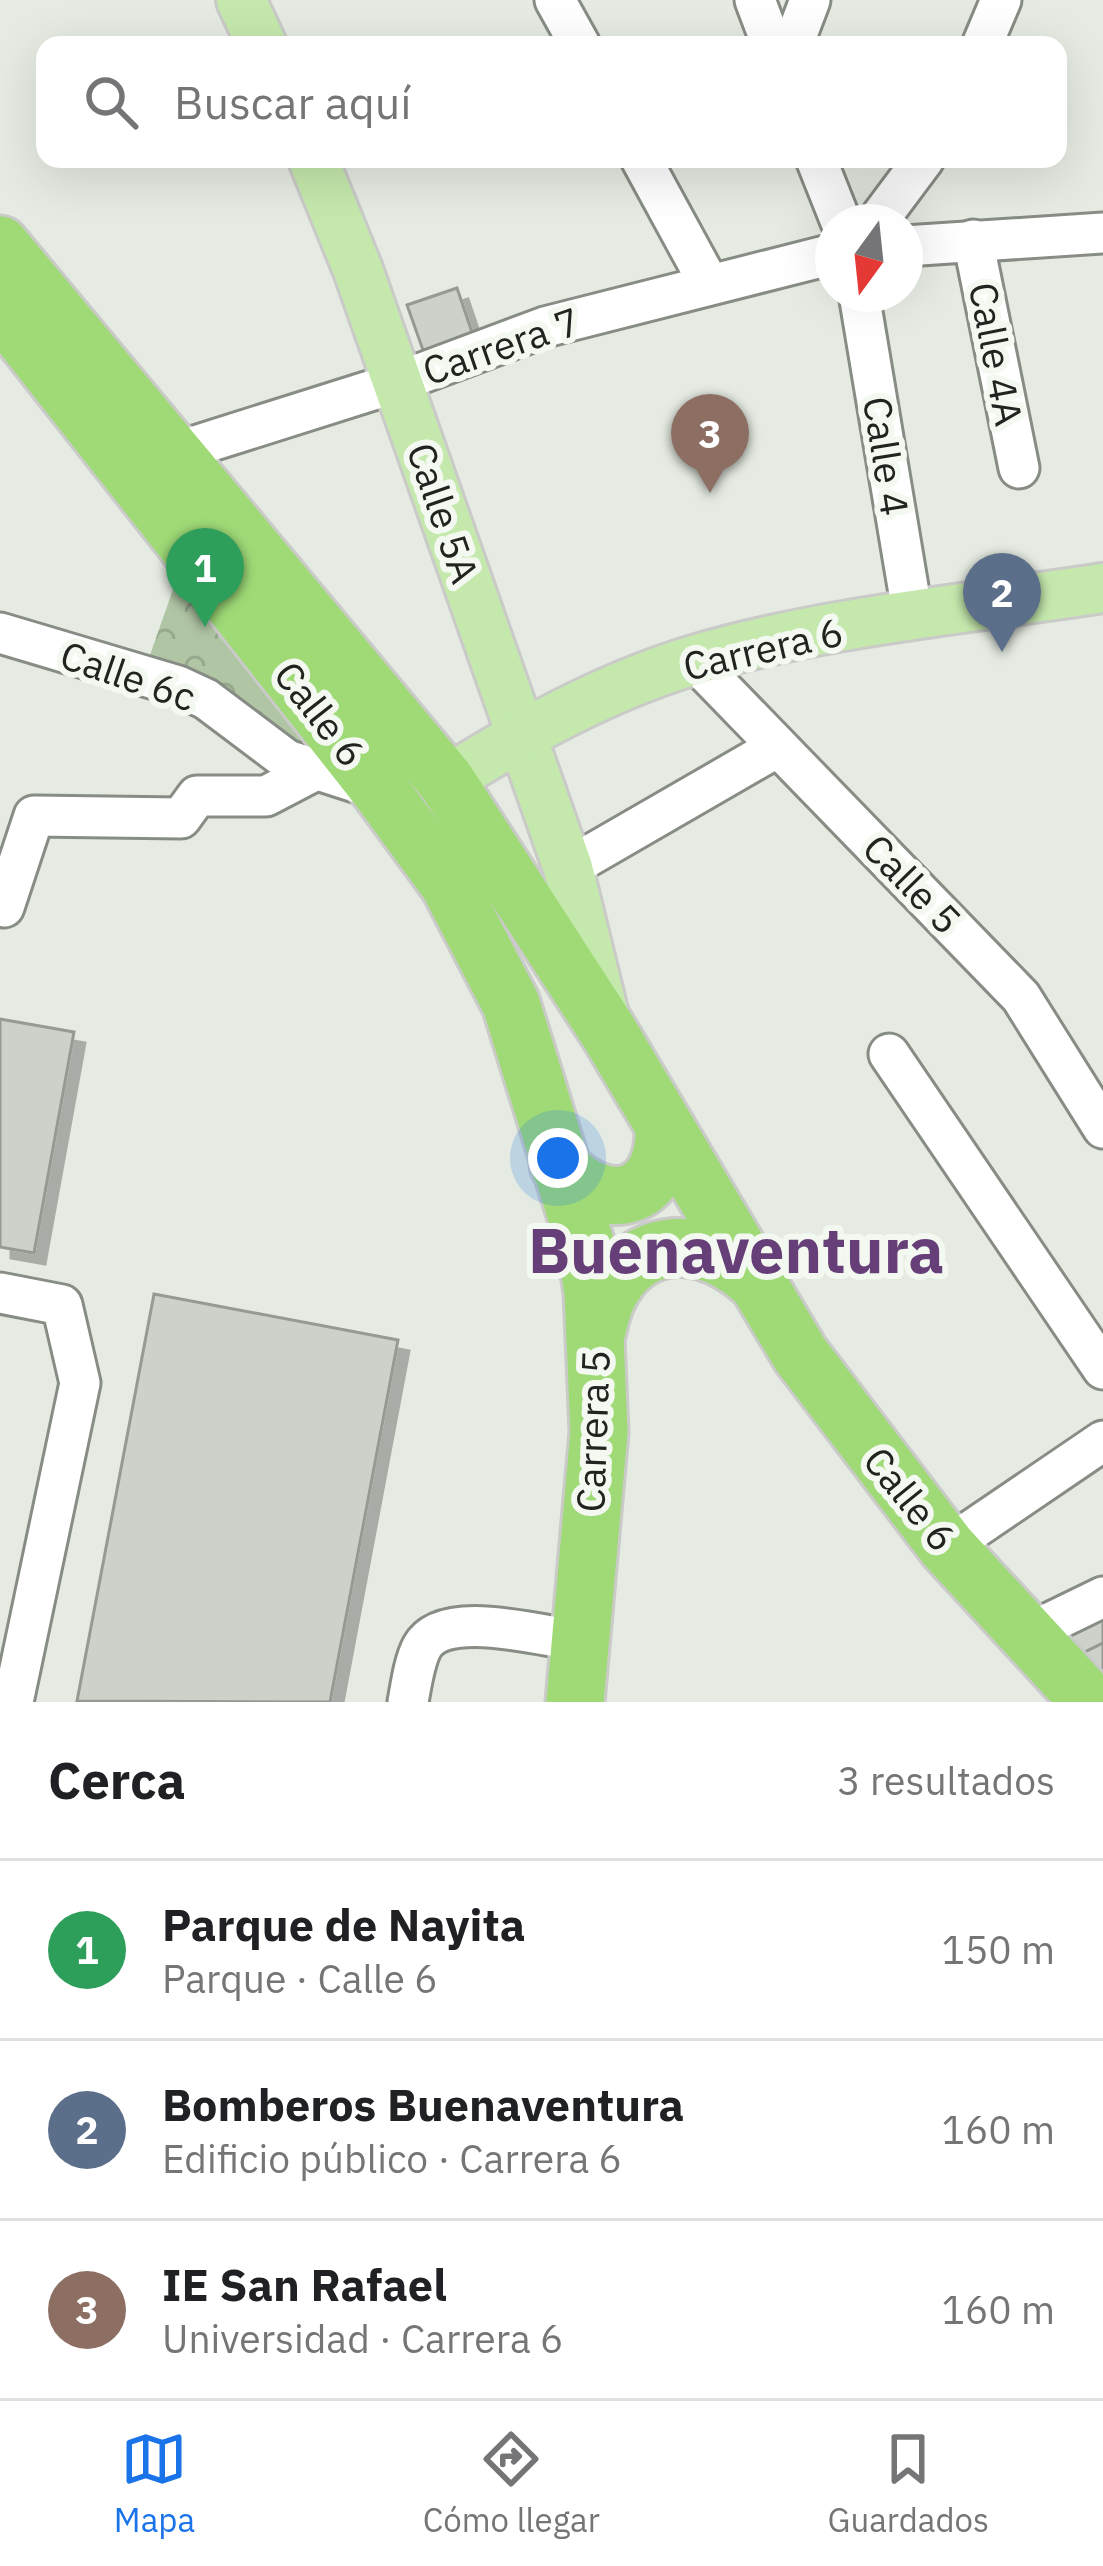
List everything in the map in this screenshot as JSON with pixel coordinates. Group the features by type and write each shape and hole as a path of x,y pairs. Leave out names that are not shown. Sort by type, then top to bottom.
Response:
{"highway":[{"name":"Calle 6","path":"0,245 446,781 608,1030 800,1354 947,1547 1090,1702"},
{"name":"Calle 6","path":"0,307 449,884 511,1004 536,1073 559,1166"},
{"path":"559,1166 578,1186 603,1197 630,1194 653,1179 665,1155 664,1128"},
{"name":"Carrera 5","path":"559,1166 586,1246 596,1337 599,1432 577,1701"},
{"path":"596,1337 602,1300 623,1270 656,1250 693,1246 728,1257 756,1282"}],"main road":[{"path":"241,0 258,36"},
{"name":"Calle 5A","path":"316,168 398,382 568,868"},
{"name":"Carrera 6","path":"446,781 520,734 626,684 694,660 913,617 1103,588"},
{"name":"Calle 6","path":"568,868 608,1030"}],"street":[{"path":"556,0 575,36"},
{"path":"755,0 769,36"},
{"path":"796,36 810,0"},
{"path":"986,36 1001,0"},
{"path":"646,168 708,282"},
{"path":"820,168 834,204"},
{"path":"890,204 917,168"},
{"path":"923,244 1103,233"},
{"name":"Calle 4A","path":"973,240 1019,468"},
{"name":"Carrera 7","path":"173,453 398,382 545,328 708,282 815,258"},
{"name":"Calle 4","path":"863,312 913,617"},
{"name":"Calle 6c","path":"0,633 178,686 312,772 380,790"},
{"name":"Calle 5","path":"694,660 774,749 898,866 1021,997 1103,1129"},
{"path":"568,868 774,749"},
{"path":"4,907 19,837 181,818 196,796 266,796 312,772"},
{"path":"889,1054 1103,1369"},
{"path":"0,1293 62,1305 80,1383 14,1702"},
{"path":"947,1547 1103,1441"},
{"path":"1025,1636 1103,1598"},
{"path":"408,1702 422,1647 436,1631 460,1625 582,1641"}],"green space":[{"path":"177,578 380,790 143,675"}],"building":[{"path":"457,288 477,347 428,364 407,305"},
{"path":"0,1019 74,1032 34,1253 0,1247"},
{"path":"154,1294 398,1340 330,1702 77,1701"},
{"path":"1103,1615 1103,1643 1081,1654 1068,1632"},
{"path":"1103,1643 1103,1670 1094,1675 1081,1654"}],"place":[{"name":"IE San Rafael","path":"710,493"},
{"name":"Parque de Nayita","path":"205,627"},
{"name":"Bomberos Buenaventura","path":"1002,652"}],"district":[{"name":"Buenaventura","path":"736,1251"}]}
